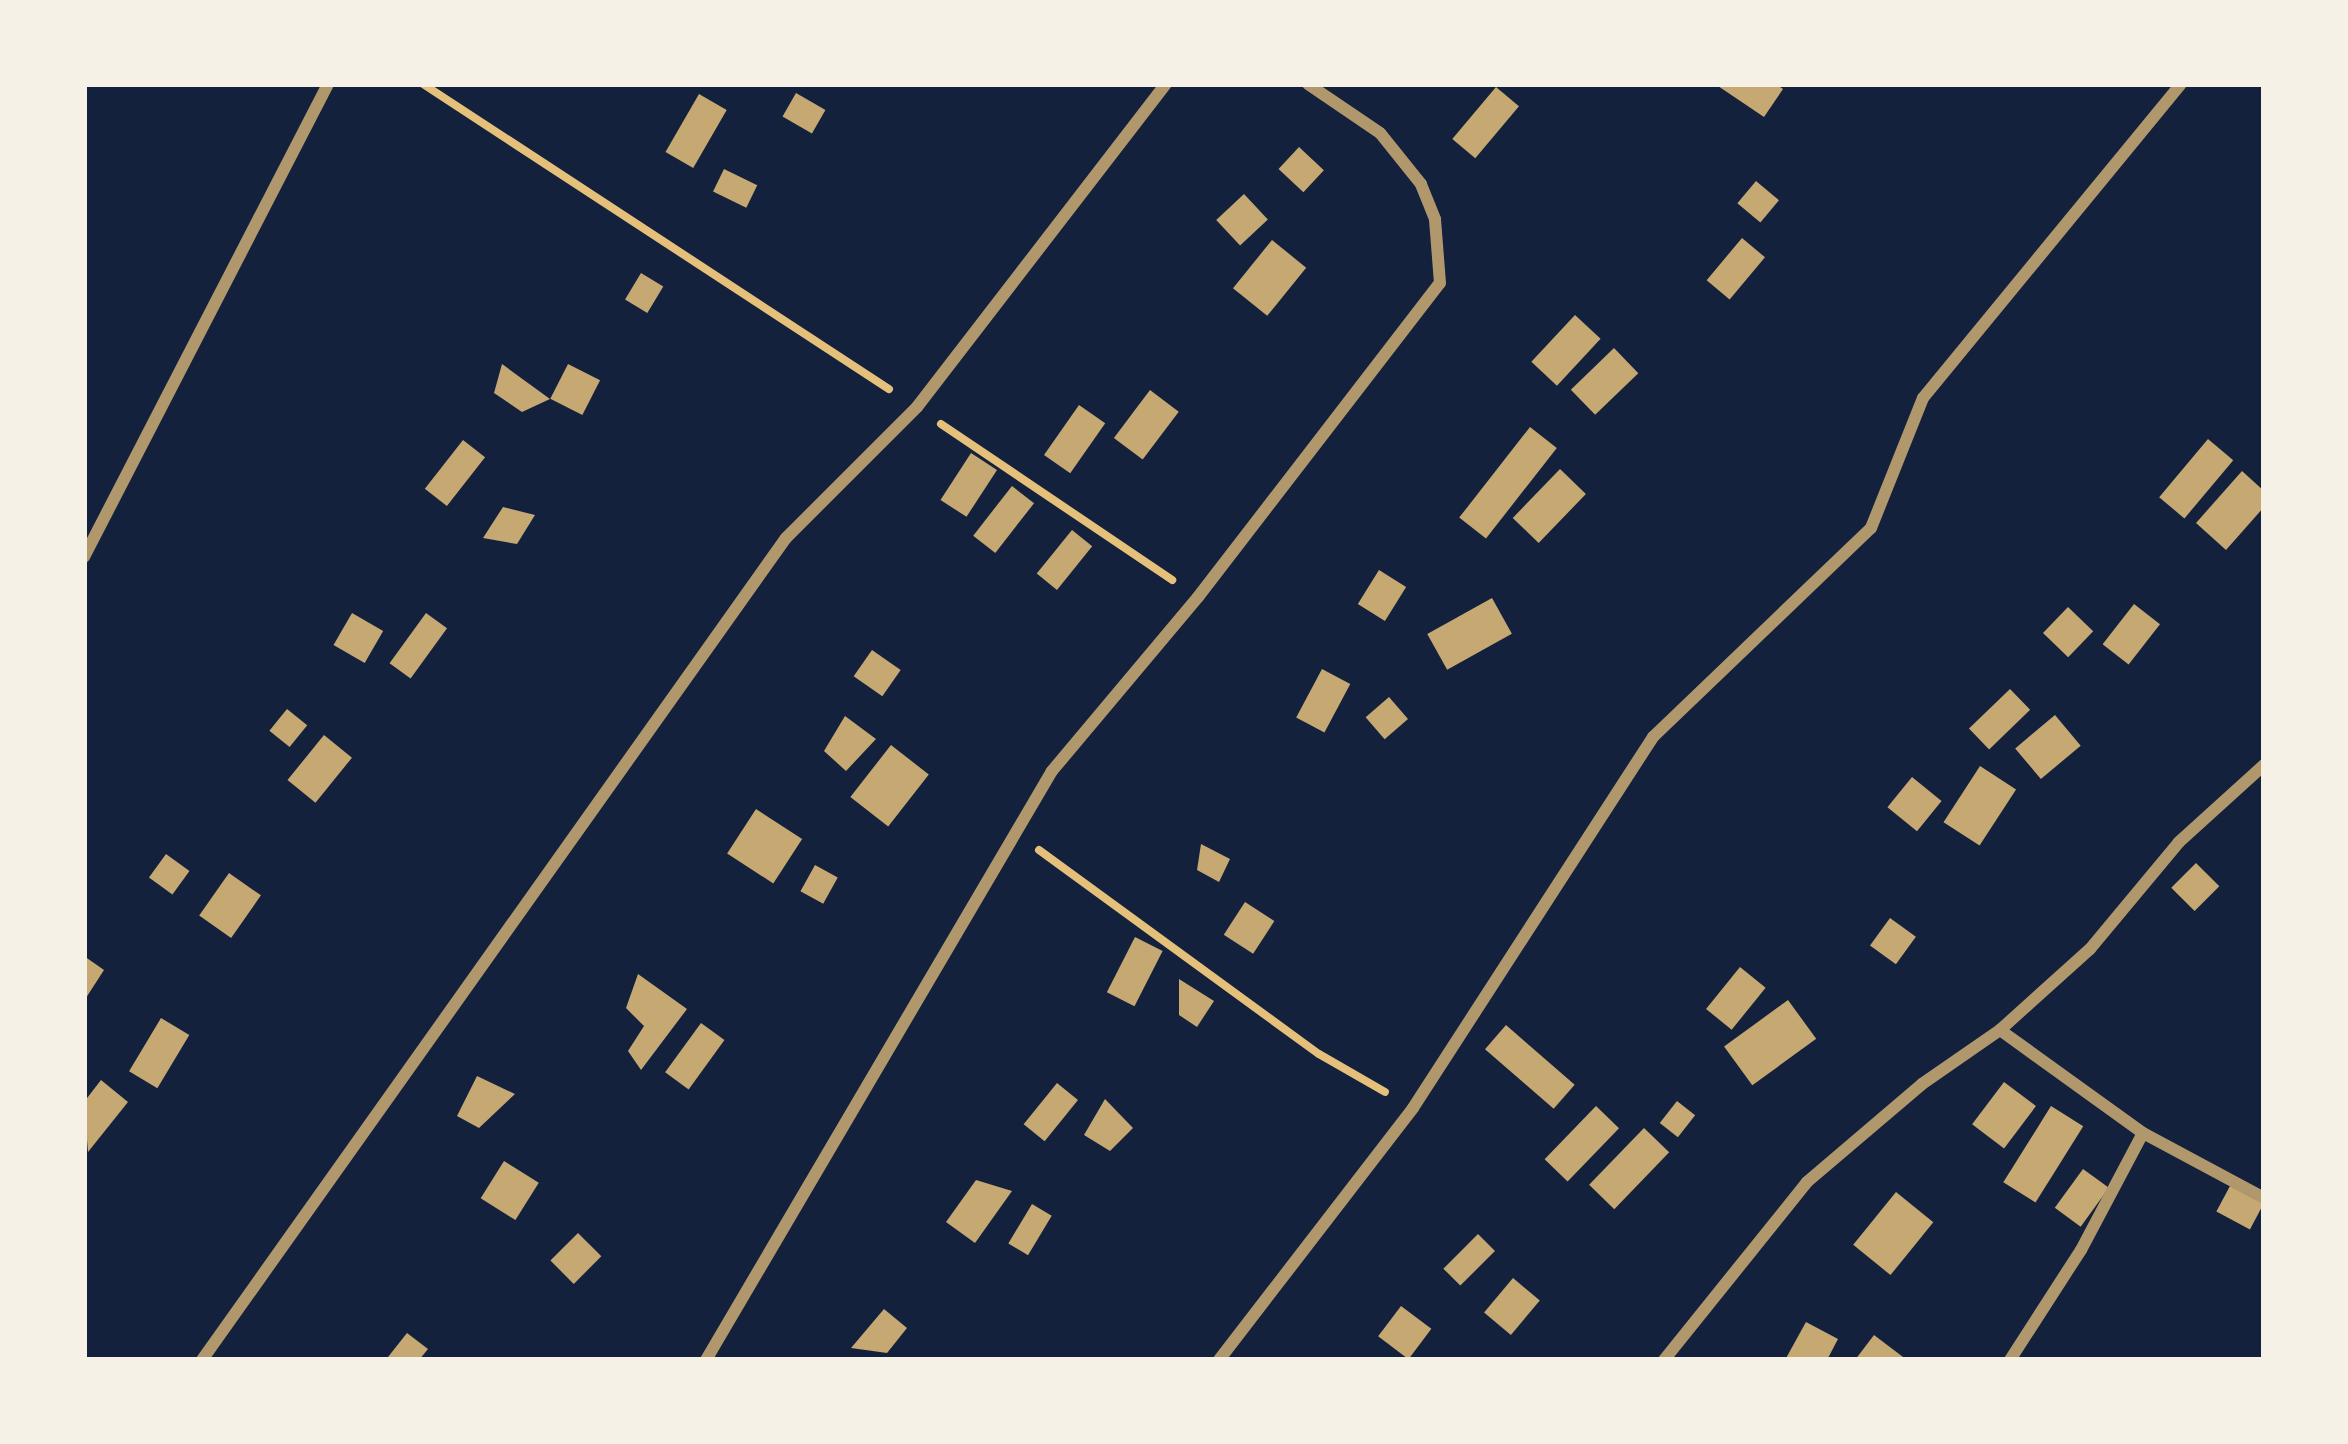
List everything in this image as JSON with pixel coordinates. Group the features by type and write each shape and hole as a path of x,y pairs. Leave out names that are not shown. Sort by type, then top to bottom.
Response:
{"street":[{"path":"84,557 328,84"},
{"path":"202,1360 786,538 917,407 1166,84"},
{"path":"706,1360 1052,771 1198,597 1440,283 1435,219 1421,184 1380,134 1309,84"},
{"path":"1219,1360 1413,1108 1653,736 1871,528 1923,398 2181,84"},
{"path":"1664,1360 1807,1182 1922,1084 2000,1030 2090,949 2179,842 2264,764"},
{"path":"2000,1030 2144,1133 2264,1198"},
{"path":"2010,1360 2081,1250 2144,1133"}],"path":[{"path":"423,84 1198,597"},
{"path":"1013,831 1319,1054 1413,1108"}],"building":[{"path":"1715,84 1776,84 1783,89 1764,117"},
{"path":"1496,87 1519,106 1475,158 1452,139"},
{"path":"796,93 825,110 812,133 782,116"},
{"path":"699,94 727,110 693,168 666,152"},
{"path":"1299,147 1324,170 1303,192 1279,169"},
{"path":"724,169 757,185 746,208 713,191"},
{"path":"1756,181 1779,200 1760,222 1737,203"},
{"path":"1244,194 1268,220 1240,246 1216,220"},
{"path":"1742,238 1765,257 1730,299 1707,280"},
{"path":"1272,240 1306,268 1267,316 1233,288"},
{"path":"641,273 663,286 647,313 625,300"},
{"path":"1575,315 1601,339 1557,386 1531,362"},
{"path":"1614,348 1638,373 1595,415 1571,390"},
{"path":"502,364 550,399 522,412 494,393"},
{"path":"568,364 600,380 582,415 550,399"},
{"path":"1150,390 1179,412 1143,460 1114,438"},
{"path":"1079,405 1105,423 1070,473 1044,455"},
{"path":"1530,427 1557,448 1486,539 1459,518"},
{"path":"2208,439 2233,460 2184,518 2159,497"},
{"path":"463,440 485,457 447,506 425,489"},
{"path":"971,453 997,470 966,517 941,500"},
{"path":"1560,469 1586,494 1539,543 1513,518"},
{"path":"2242,471 2264,491 2264,507 2226,550 2196,523"},
{"path":"1012,486 1034,503 995,553 973,536"},
{"path":"503,507 535,515 517,544 483,538"},
{"path":"1072,530 1092,546 1057,590 1037,574"},
{"path":"1379,570 1406,587 1385,621 1358,604"},
{"path":"1492,598 1512,634 1447,670 1427,634"},
{"path":"2134,604 2160,624 2129,665 2103,644"},
{"path":"2068,607 2093,631 2068,657 2043,633"},
{"path":"352,613 383,631 365,663 334,645"},
{"path":"426,613 447,628 411,678 390,663"},
{"path":"872,650 901,670 882,696 854,676"},
{"path":"1322,669 1350,684 1324,733 1296,718"},
{"path":"2010,689 2030,710 1989,749 1969,729"},
{"path":"1389,697 1408,719 1385,739 1366,717"},
{"path":"287,709 307,725 290,747 269,731"},
{"path":"2055,715 2081,746 2041,779 2015,748"},
{"path":"845,716 876,739 846,771 824,751"},
{"path":"324,735 352,758 315,803 287,780"},
{"path":"891,745 929,775 888,827 850,797"},
{"path":"1980,766 2016,789 1980,846 1944,822"},
{"path":"1912,777 1942,801 1917,831 1887,807"},
{"path":"756,809 802,839 773,883 727,853"},
{"path":"1201,844 1230,859 1219,882 1197,870"},
{"path":"166,854 189,871 172,895 149,877"},
{"path":"2196,863 2219,886 2195,911 2171,888"},
{"path":"815,865 838,878 823,904 800,891"},
{"path":"229,873 261,895 231,938 199,916"},
{"path":"1245,902 1274,921 1253,954 1224,935"},
{"path":"1890,918 1916,937 1896,964 1870,946"},
{"path":"1135,937 1163,951 1134,1006 1107,992"},
{"path":"84,956 104,970 84,1001"},
{"path":"1740,967 1766,988 1732,1030 1706,1009"},
{"path":"638,974 687,1009 641,1070 628,1051 644,1026 626,1008"},
{"path":"1179,979 1214,1001 1197,1027 1179,1015"},
{"path":"1788,1000 1816,1039 1752,1085 1724,1046"},
{"path":"161,1018 189,1035 157,1088 129,1071"},
{"path":"701,1023 724,1040 689,1089 665,1072"},
{"path":"1506,1025 1575,1085 1554,1109 1485,1049"},
{"path":"477,1076 515,1094 479,1128 457,1116"},
{"path":"101,1080 128,1102 88,1152 84,1102"},
{"path":"2004,1082 2036,1106 2004,1148 1972,1124"},
{"path":"1057,1083 1078,1100 1045,1141 1024,1124"},
{"path":"1105,1099 1133,1128 1110,1151 1084,1135"},
{"path":"1677,1101 1695,1115 1678,1137 1660,1123"},
{"path":"1596,1106 1619,1128 1568,1181 1545,1159"},
{"path":"2051,1106 2083,1126 2036,1202 2003,1182"},
{"path":"1644,1128 1669,1152 1614,1209 1589,1185"},
{"path":"504,1161 539,1183 515,1220 481,1198"},
{"path":"2083,1169 2109,1188 2081,1227 2055,1208"},
{"path":"976,1180 1012,1191 975,1243 946,1222"},
{"path":"2230,1186 2264,1204 2250,1229 2216,1212"},
{"path":"1896,1192 1933,1222 1891,1275 1853,1245"},
{"path":"1032,1204 1052,1216 1028,1255 1008,1243"},
{"path":"578,1233 601,1256 574,1284 550,1261"},
{"path":"1478,1234 1495,1251 1460,1286 1443,1269"},
{"path":"1513,1278 1540,1300 1511,1335 1484,1312"},
{"path":"1401,1306 1431,1329 1408,1359 1378,1336"},
{"path":"884,1309 907,1328 887,1353 851,1348"},
{"path":"1806,1322 1838,1339 1827,1360 1785,1360"},
{"path":"407,1333 428,1349 419,1360 392,1360 388,1357"},
{"path":"1874,1335 1907,1360 1855,1360"}]}
